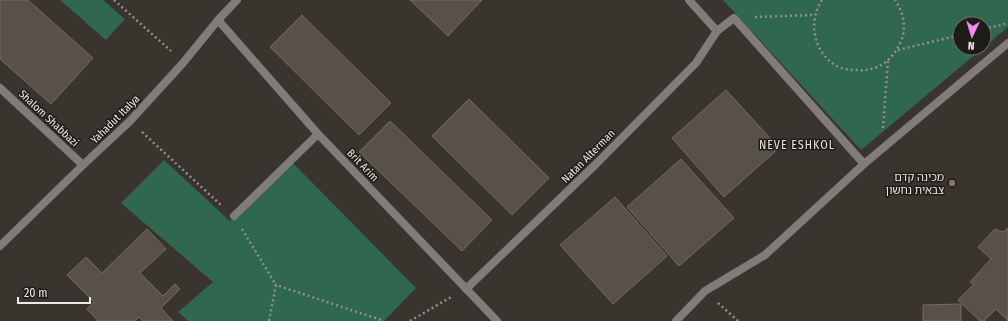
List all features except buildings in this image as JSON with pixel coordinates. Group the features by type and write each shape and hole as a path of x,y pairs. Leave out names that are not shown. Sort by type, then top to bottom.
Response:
{"street":[{"name":"Yahadut Italya","path":"0,246 130,121 237,0"},
{"path":"689,0 717,31"},
{"path":"734,18 864,164"},
{"name":"Natan Alterman","path":"466,289 596,164 696,63 717,31 734,18"},
{"name":"Brit Arim","path":"218,20 318,134 497,321"},
{"path":"676,321 705,291 765,255 864,164 1008,42"},
{"name":"Shalom Shabbazi","path":"0,88 83,165"},
{"path":"234,216 318,134"}],"path":[{"path":"114,0 183,62"},
{"path":"821,0 815,15 814,31 817,44 825,56 836,65 849,70 863,71 876,68 888,60 898,50 903,37 904,21 900,6 895,0"},
{"path":"734,18 815,15"},
{"path":"992,27 1008,23"},
{"path":"898,50 952,37"},
{"path":"881,151 888,60"},
{"path":"130,121 234,216 276,285 384,321"},
{"path":"269,321 276,285"},
{"path":"410,321 466,289"},
{"path":"705,291 738,321"}],"green space":[{"path":"60,0 103,0 125,19 106,40"},
{"path":"723,0 1008,0 1008,27 992,40 992,16 952,16 952,56 973,56 861,150"},
{"path":"164,160 230,221 291,161 416,288 384,321 188,321 178,312 213,282 121,203"}],"place":[{"name":"מכינה קדם צבאית נחשון","path":"952,183"}],"district":[{"name":"NEVE ESHKOL","path":"797,145"}]}
